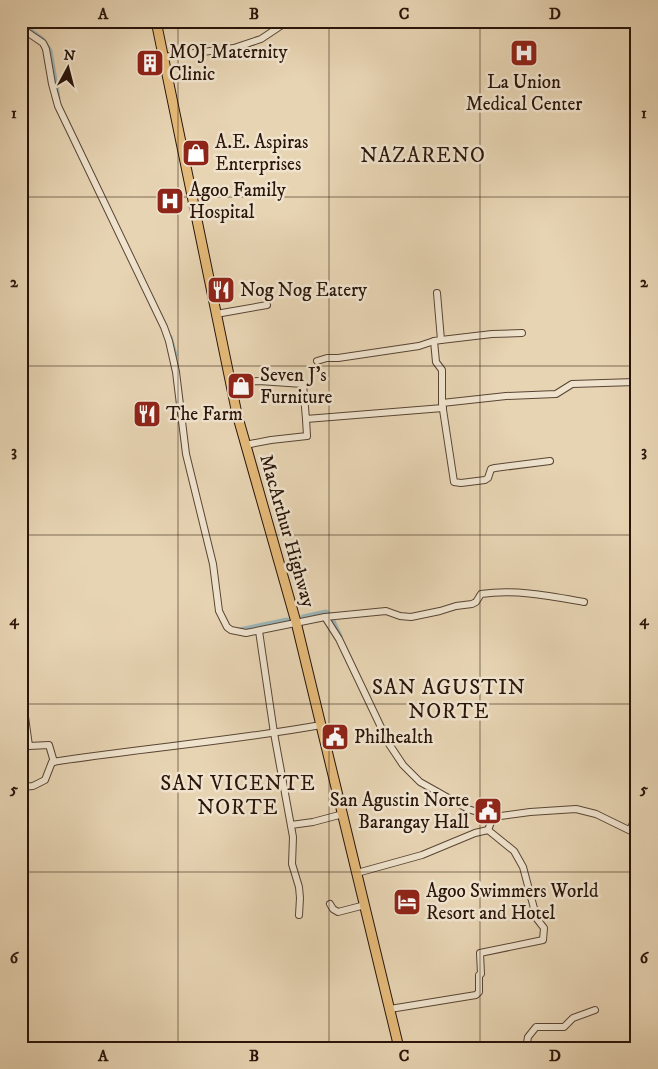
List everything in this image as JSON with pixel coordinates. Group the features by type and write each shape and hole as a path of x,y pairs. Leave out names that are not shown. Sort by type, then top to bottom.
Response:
{"highway":[{"name":"MacArthur Highway","path":"156,21 230,383 245,445 296,622 399,1048"}],"street":[{"path":"163,57 234,48 261,39 288,21"},
{"path":"21,28 43,43 46,48 58,106 169,341 180,392 186,454 213,564 219,611 227,627 240,633 259,631 325,617 386,611 400,616 411,617 472,604 478,600 481,594 509,592 551,595 584,602"},
{"path":"437,293 438,341 436,362 442,370 442,405 454,482 485,480 488,478 491,469 495,468 550,461"},
{"path":"216,314 268,305"},
{"path":"317,361 327,358 419,346 438,341 492,334 522,333"},
{"path":"230,383 259,381 303,384 307,436 245,445"},
{"path":"306,419 442,405 506,396 556,394 572,384 635,382"},
{"path":"325,617 339,639 389,744 403,766 420,782 468,809 493,817 576,809 596,814 637,834"},
{"path":"259,631 274,733 293,837 292,864 300,893 299,915"},
{"path":"21,714 26,717 29,746 49,745 54,762"},
{"path":"21,787 41,783 47,776 50,764 54,762 181,744 224,740 321,725"},
{"path":"630,830 637,814 637,806"},
{"path":"291,825 313,822 343,814"},
{"path":"488,830 493,817"},
{"path":"357,873 422,855 475,833 488,830"},
{"path":"390,1009 476,995 479,992 478,975 481,974 480,952 541,941 544,937 544,928 534,912 523,867 514,851 488,830"},
{"path":"330,904 338,912 365,906"},
{"path":"526,1048 528,1037 535,1028 564,1027 573,1018 595,1010"}],"waterway":[{"path":"21,24 42,39 50,51 58,98"},
{"path":"170,337 175,355"},
{"path":"303,617 326,612 329,614"},
{"path":"332,619 340,636"},
{"path":"239,630 287,620"}],"place":[{"name":"La Union Medical Center","path":"524,53"},
{"name":"MOJ Maternity Clinic","path":"150,63"},
{"name":"A.E. Aspiras Enterprises","path":"196,153"},
{"name":"Agoo Family Hospital","path":"170,201"},
{"name":"Nog Nog Eatery","path":"221,290"},
{"name":"Seven J's Furniture","path":"241,386"},
{"name":"The Farm","path":"147,414"},
{"name":"Philhealth","path":"335,737"},
{"name":"San Agustin Norte Barangay Hall","path":"488,811"},
{"name":"Agoo Swimmers World Resort and Hotel","path":"407,902"}],"district":[{"name":"NAZARENO","path":"423,156"},
{"name":"SAN AGUSTIN NORTE","path":"449,700"},
{"name":"SAN VICENTE NORTE","path":"238,796"}]}
